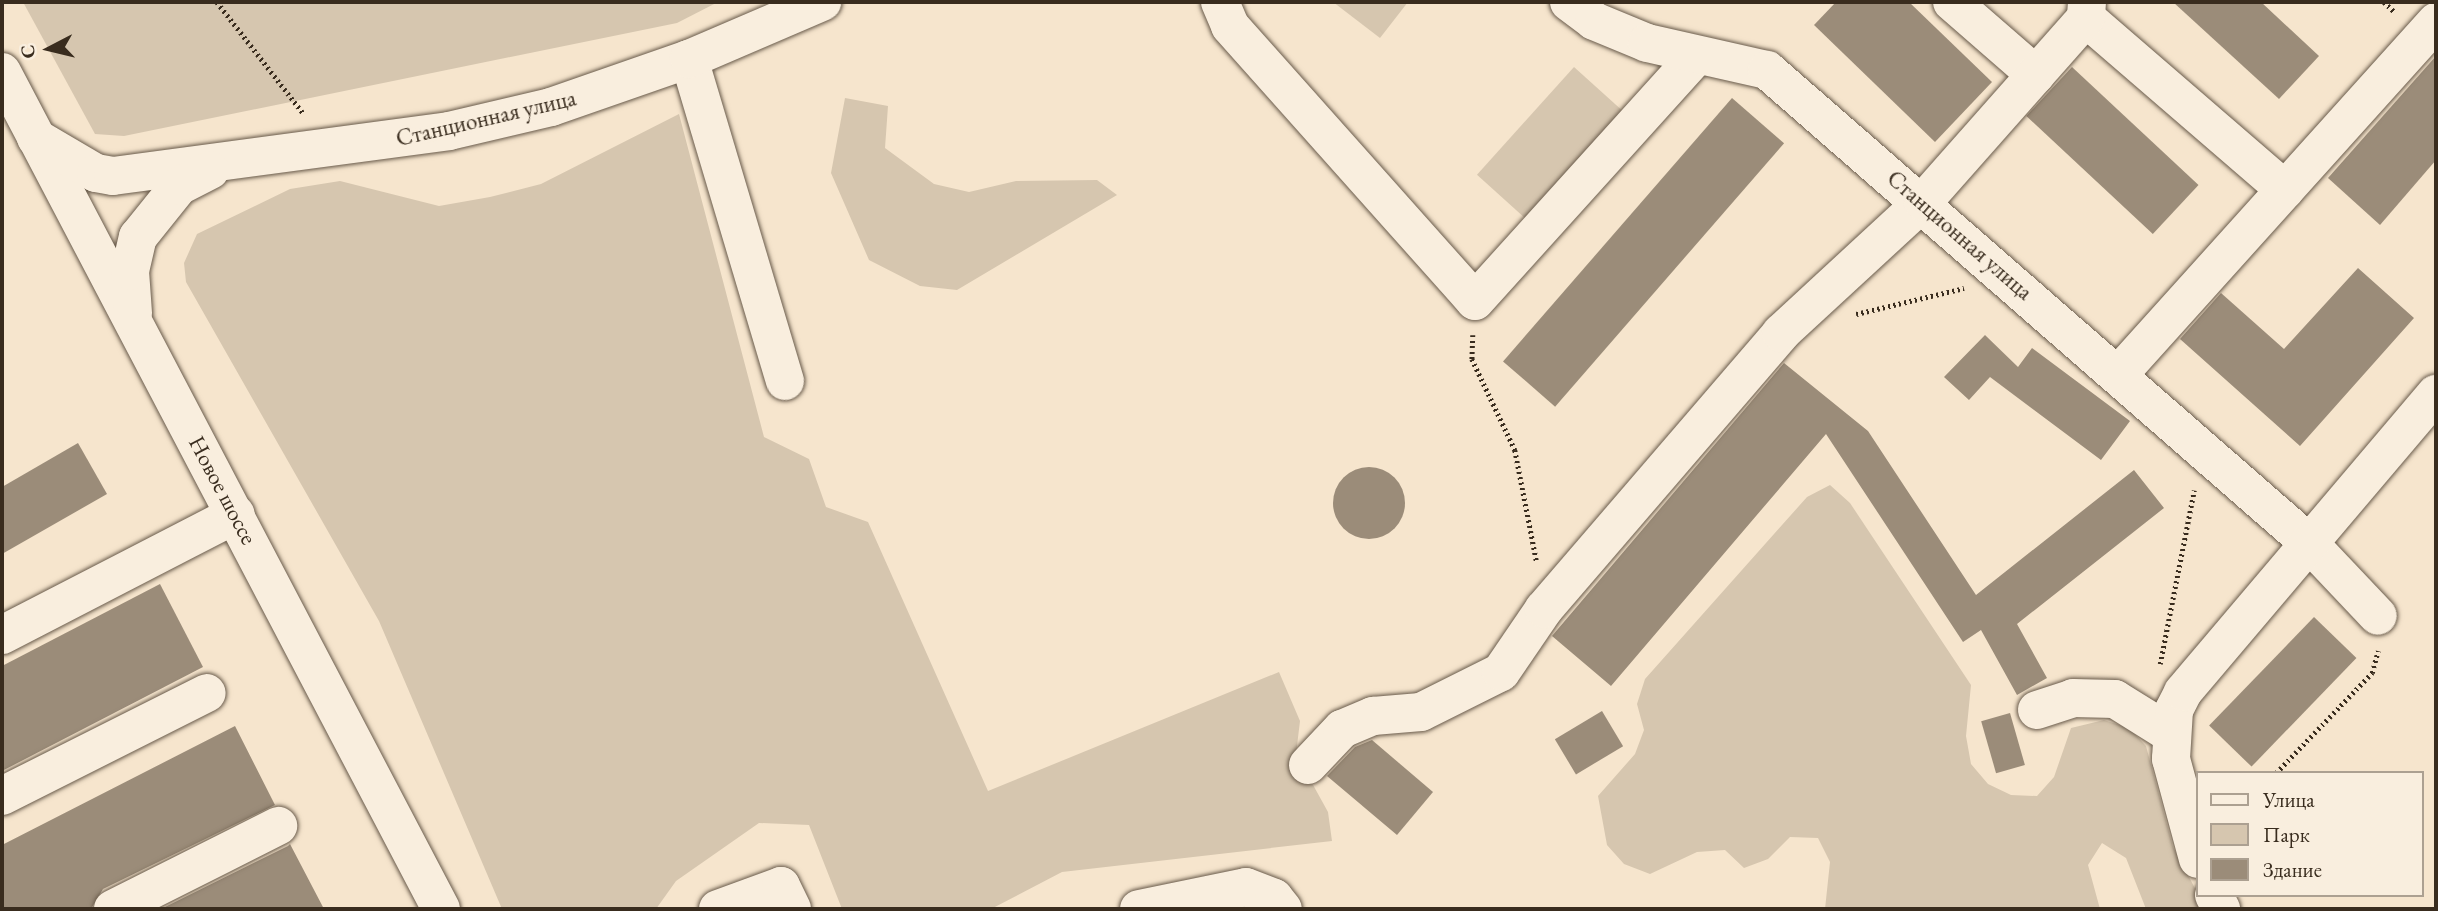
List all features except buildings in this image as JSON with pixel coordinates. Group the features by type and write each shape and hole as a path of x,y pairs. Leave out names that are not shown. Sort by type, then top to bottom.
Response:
{"street":[{"name":"Станционная улица","path":"218,166 331,150 551,107 689,59 822,2"},
{"path":"1220,2 1230,26 1475,301 1698,55"},
{"name":"Станционная улица","path":"1569,2 1637,38 1767,71 1923,202 2309,543 2378,616"},
{"path":"1952,2 2036,75"},
{"path":"1308,765 1342,729 1373,716 1421,712 1501,672 1544,609 1781,333 1923,202 2036,75 2087,10 2285,190"},
{"path":"2119,374 2436,22"},
{"path":"689,59 785,381"},
{"name":"Новое шоссе","path":"2,72 236,513 441,909"},
{"path":"2,116 96,173 218,166"},
{"path":"134,322 130,271 138,237 178,186 218,166"},
{"path":"74,211 77,195 96,173"},
{"path":"2196,852 2176,783 2171,734 2172,681 2309,543 2436,394"},
{"path":"2,635 236,513"},
{"path":"2,796 207,693"},
{"path":"2037,710 2073,698 2115,699 2171,734"},
{"path":"113,909 278,827"},
{"path":"718,909 781,886 792,909"},
{"path":"1139,909 1247,887 1274,898 1283,909"}],"path":[{"path":"217,2 331,150"},
{"path":"1848,317 2008,277"},
{"path":"1475,301 1472,359 1515,450 1544,609"},
{"path":"2172,681 2202,448"},
{"path":"2278,771 2372,673 2381,640 2378,616"}],"green space":[{"path":"23,2 718,2 677,23 124,136 95,134"},
{"path":"1333,2 1408,2 1380,38"},
{"path":"1574,67 1628,115 1530,223 1477,175"},
{"path":"845,98 888,106 885,148 934,184 969,192 1016,181 1097,180 1117,195 957,290 920,286 869,260 831,173"},
{"path":"679,114 764,437 809,459 826,507 868,522 988,791 1279,672 1300,721 1296,754 1328,812 1332,841 1062,872 991,909 842,909 809,825 759,823 676,881 656,909 502,909 379,621 186,282 184,263 197,234 290,189 340,181 439,206 490,197 541,184"},
{"path":"1830,485 1850,503 1971,685 1966,736 1971,764 1988,784 2011,795 2037,796 2054,777 2071,728 2104,720 2129,728 2146,746 2173,847 2196,890 2196,897 2200,897 2206,909 2146,909 2126,858 2102,843 2088,865 2100,909 1825,909 1830,862 1818,838 1790,837 1768,859 1744,868 1725,850 1697,852 1650,874 1624,864 1607,845 1598,796 1635,754 1644,730 1637,704 1645,679 1807,497"}]}
